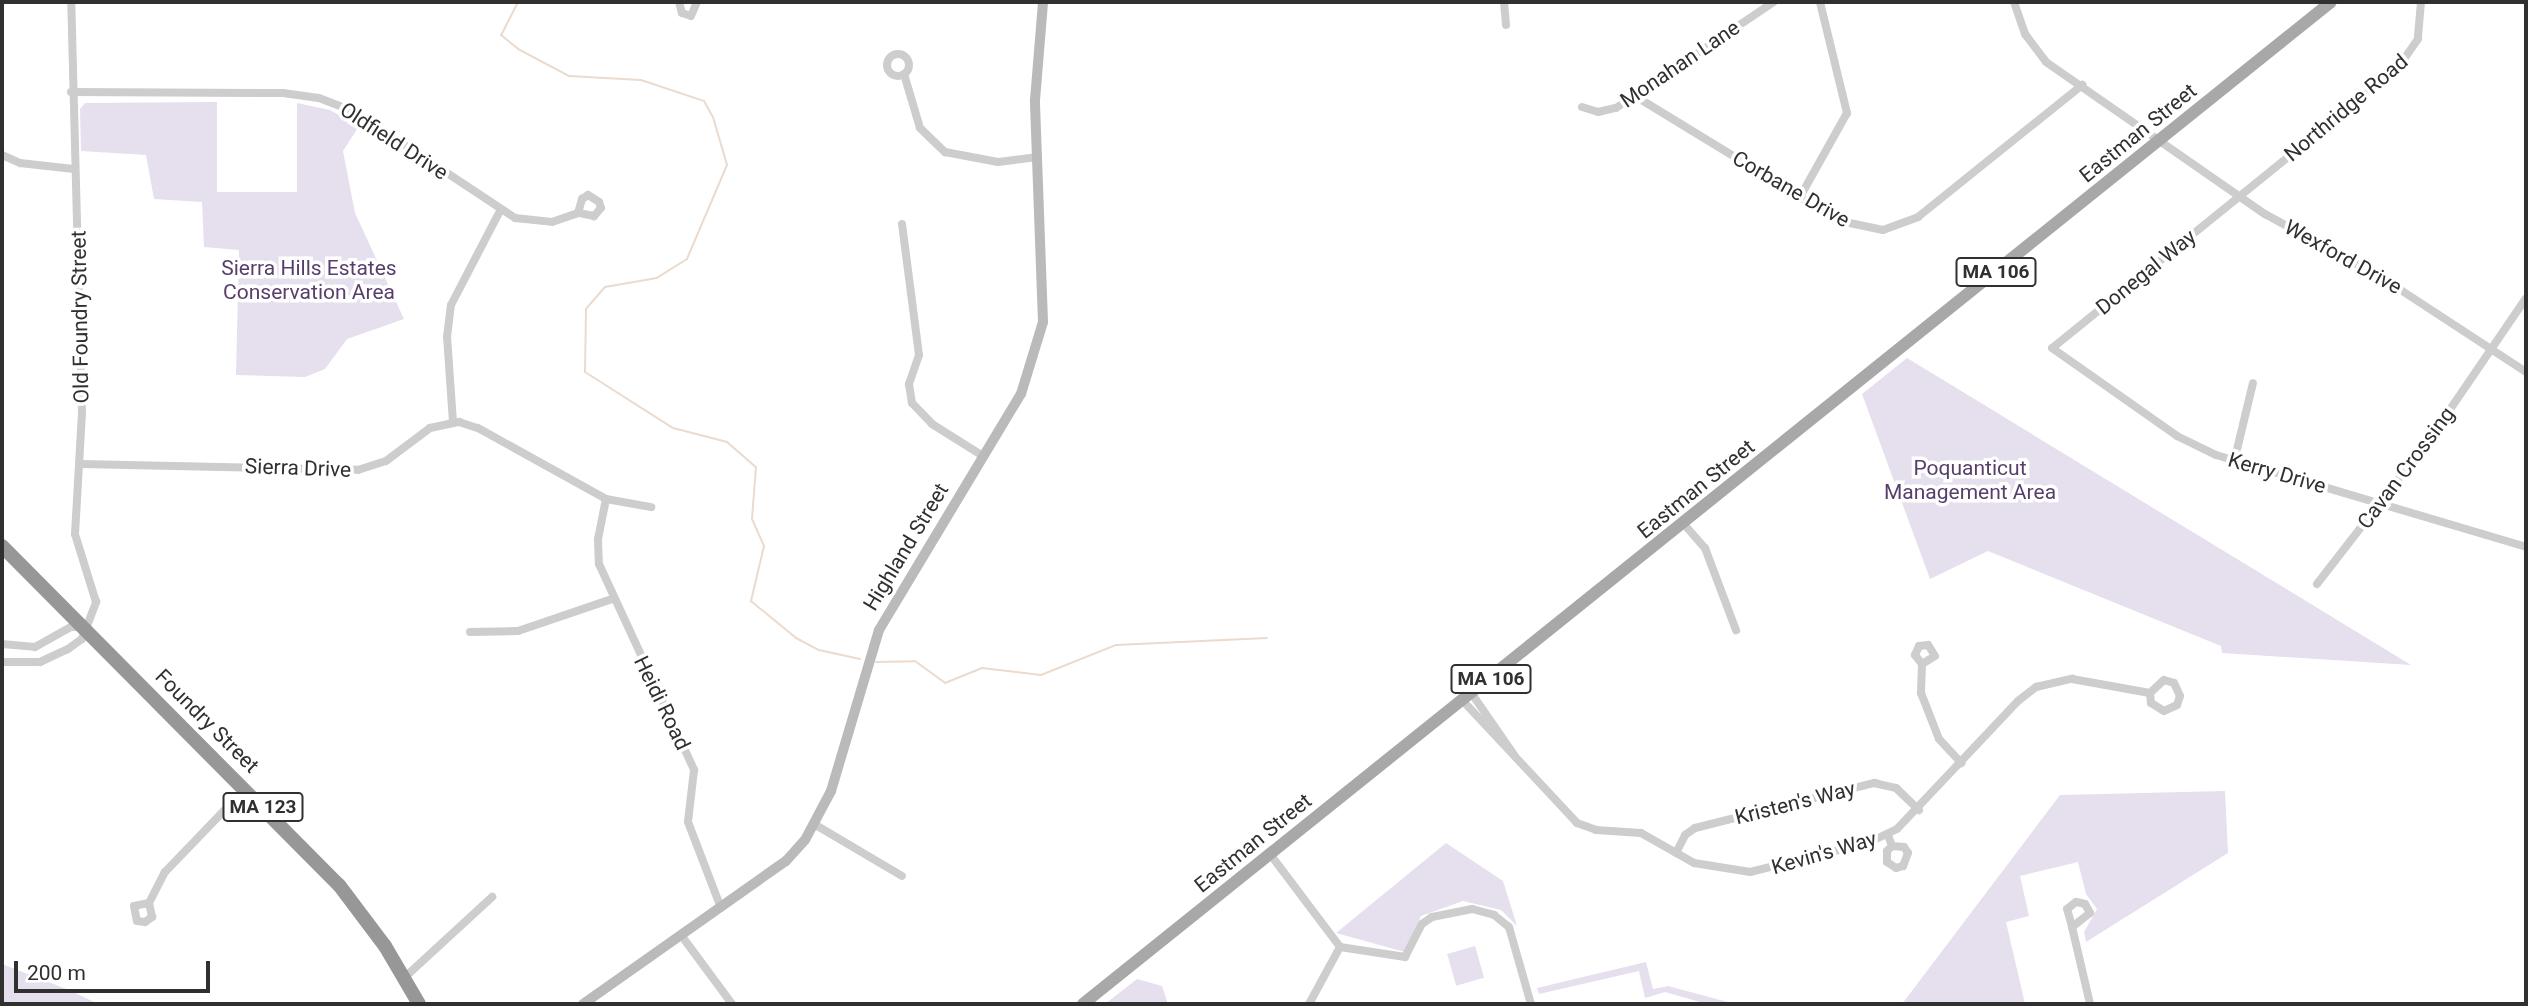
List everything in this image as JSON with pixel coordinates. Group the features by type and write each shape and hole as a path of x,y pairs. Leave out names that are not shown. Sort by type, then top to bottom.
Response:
{"highway":[{"name":"Foundry Street","path":"2,545 339,885 419,1004"}],"main road":[{"name":"Eastman Street","path":"1083,1004 1468,698 2331,2"}],"street":[{"name":"Old Foundry Street","path":"71,2 71,92 81,330 80,464 75,534 96,601 85,627"},
{"path":"678,2 681,13 691,16 697,2"},
{"name":"Highland Street","path":"583,1004 786,861 814,824 831,791 879,630 1021,394 1040,336 1036,70 1043,2"},
{"path":"1503,2 1506,25"},
{"name":"Monahan Lane","path":"1582,107 1604,112 1635,96 1774,2"},
{"path":"1800,197 1847,113 1820,2"},
{"path":"2014,2 2025,34 2038,54 2161,139"},
{"name":"Northridge Road","path":"2239,196 2405,62 2421,30 2421,2"},
{"path":"904,74 920,128 945,152 998,162 1038,157"},
{"name":"Corbane Drive","path":"1635,96 1849,226 1873,230 1902,226 2082,85"},
{"name":"Oldfield Drive","path":"71,92 283,93 329,101 376,125 500,211 544,223 578,213"},
{"name":"Wexford Drive","path":"2161,139 2239,196 2387,281 2526,372"},
{"path":"2,155 15,162 74,169"},
{"name":"Donegal Way","path":"2052,348 2239,196"},
{"path":"500,211 451,304 447,337 453,422 478,428 606,499 651,507"},
{"path":"902,224 919,355 909,384 912,403 932,424 983,456"},
{"name":"Cavan Crossing","path":"2317,584 2380,502 2526,298"},
{"name":"Kerry Drive","path":"2052,348 2177,436 2234,462 2380,502 2526,547"},
{"path":"2234,462 2253,383"},
{"name":"Sierra Drive","path":"80,464 358,470 386,461 430,428 453,422"},
{"name":"Heidi Road","path":"606,499 597,549 612,599 694,770 688,822 721,908"},
{"path":"1683,523 1705,548 1736,630"},
{"path":"470,632 518,631 612,599"},
{"path":"2,644 35,647 71,627 85,627 82,639 40,662 2,662"},
{"path":"59,635 68,649"},
{"path":"1922,664 1920,687 1932,724 1939,740 1961,763"},
{"name":"Kevin's Way","path":"1468,698 1508,739 1517,758 1577,823 1596,830 1641,833 1676,853 1714,869 1761,872 1888,835 1919,810 2018,701 2046,683 2071,679 2150,694"},
{"name":"Kristen's Way","path":"1676,853 1685,835 1695,828 1874,783 1896,788 1919,810"},
{"path":"149,904 165,872 245,789"},
{"path":"814,824 902,876"},
{"path":"1888,835 1892,846"},
{"path":"1268,855 1340,947 1405,957 1422,924 1432,918 1472,909 1494,915 1509,927 1531,1004"},
{"path":"404,978 492,897"},
{"path":"2071,927 2090,1004"},
{"path":"681,934 732,1004"},
{"path":"1309,1004 1340,947"}],"green space":[{"name":"Sierra Hills Estates Conservation Area","path":"217,102 217,192 297,192 297,103 330,110 359,126 343,151 355,213 404,319 347,339 325,369 305,377 236,375 239,250 204,247 202,202 154,199 146,155 81,151 80,109 85,103"},
{"name":"Poquanticut Management Area","path":"1907,358 2411,665 2222,653 2221,646 1988,551 1930,579 1862,394"},
{"path":"2225,791 2228,853 2086,942 2084,932 2097,909 2086,894 2078,862 2020,876 2029,916 2006,922 2025,1004 1902,1004 2060,795"},
{"path":"1446,843 1503,881 1517,926 1501,910 1463,901 1421,916 1405,952 1336,933"},
{"path":"1475,946 1484,978 1456,986 1447,954"},
{"path":"1646,962 1653,989 1668,986 1735,1004 1707,1004 1665,992 1645,998 1639,971 1539,994 1537,988"},
{"path":"2,964 69,990 98,1004 2,1004"},
{"path":"1137,979 1162,986 1168,1004 1105,1004"}],"waterway":[{"path":"518,2 501,35 518,49 569,76 641,80 704,101 713,117 727,165 687,259 657,278 605,287 586,309 585,372 673,428 727,442 756,467 752,519 764,546 751,601 796,638 819,650 860,659"},
{"path":"876,662 915,661 945,683 982,668 1041,675 1116,645 1267,638"}]}
